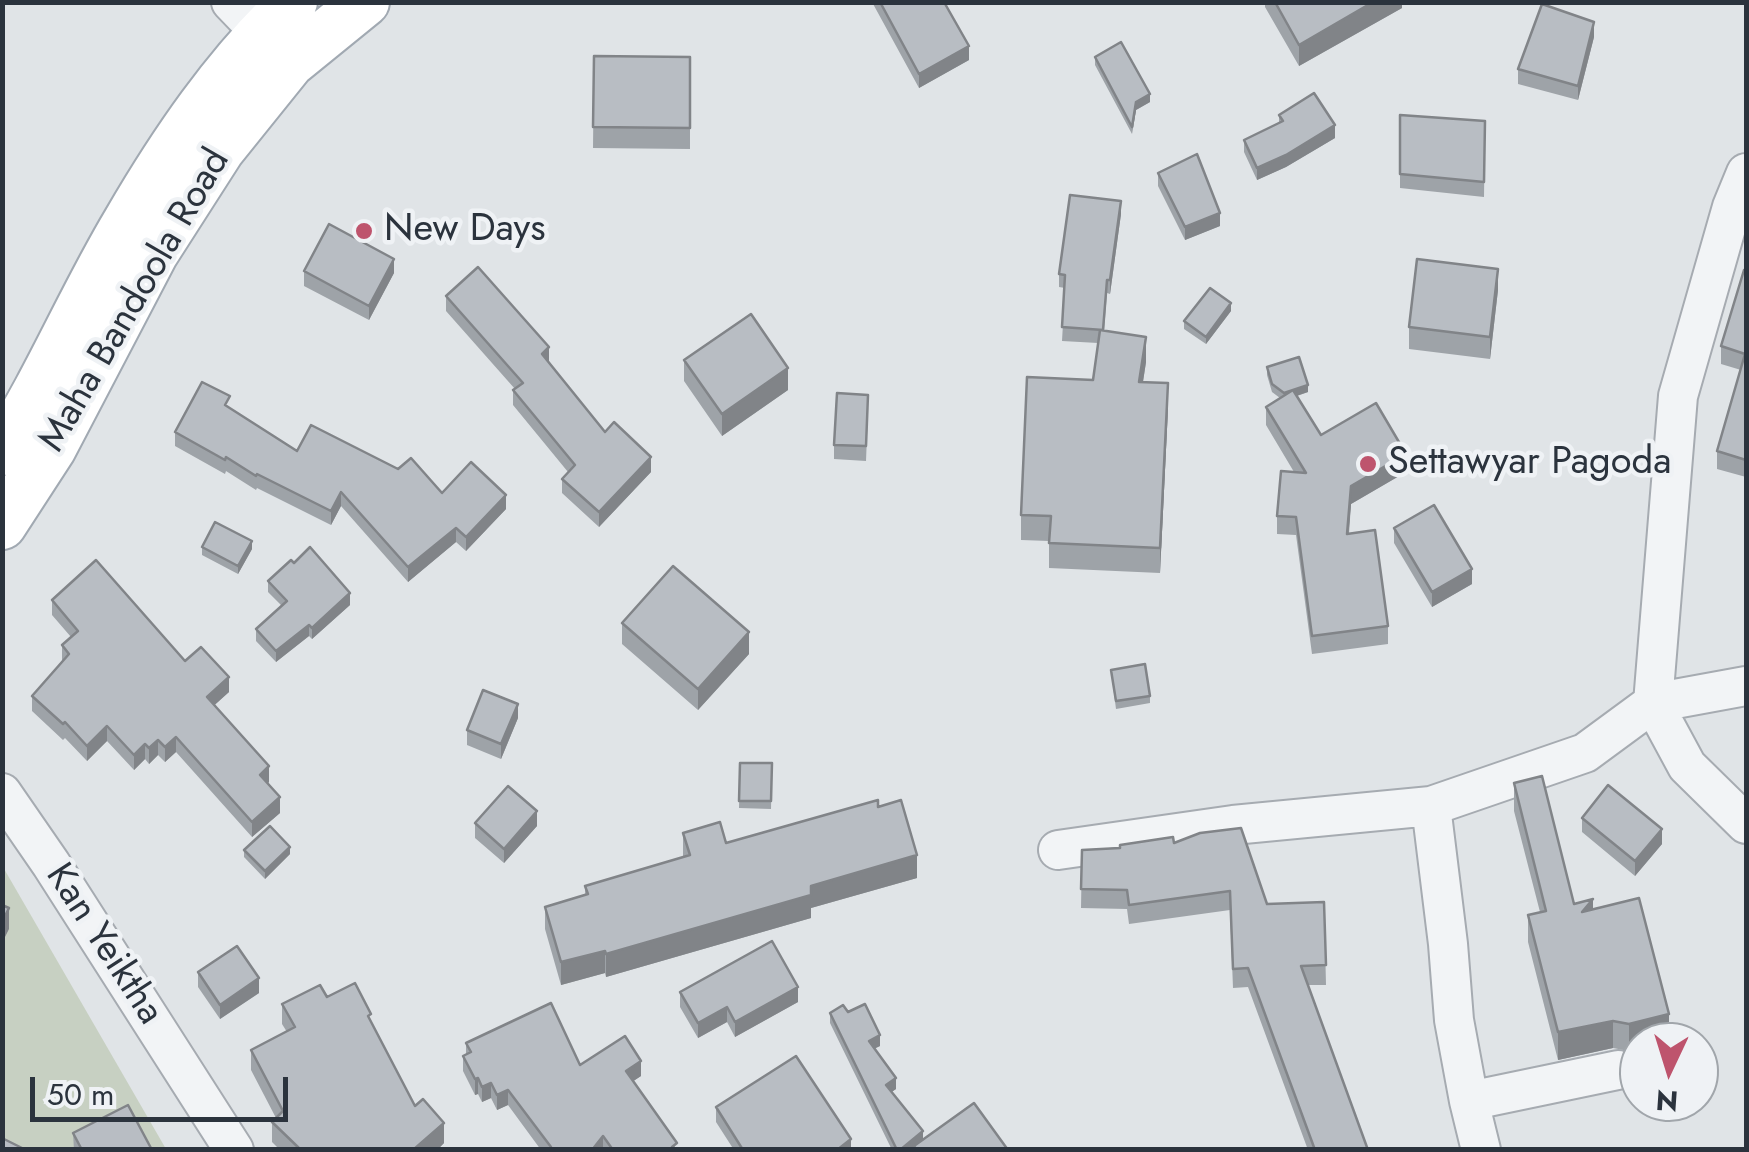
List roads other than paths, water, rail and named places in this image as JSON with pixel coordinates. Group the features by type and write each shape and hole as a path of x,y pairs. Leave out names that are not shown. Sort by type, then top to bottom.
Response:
{"main road":[{"name":"Maha Bandoola Road","path":"2,452 24,418 126,223 192,119 269,25 364,2"},
{"name":"Maha Bandoola Road","path":"2,525 52,448 154,253 220,150 269,25"}],"street":[{"path":"1746,173 1732,207 1678,396 1654,703 1687,766 1746,824"},
{"path":"1058,850 1233,824 1431,806 1585,753 1654,703 1746,686"},
{"name":"Kan Yeiktha","path":"2,793 234,1150"},
{"path":"1431,806 1454,1020 1481,1150"},
{"path":"1469,1101 1618,1070"}],"place":[{"name":"New Days","path":"364,231"},
{"name":"Settawyar Pagoda","path":"1368,464"}]}
